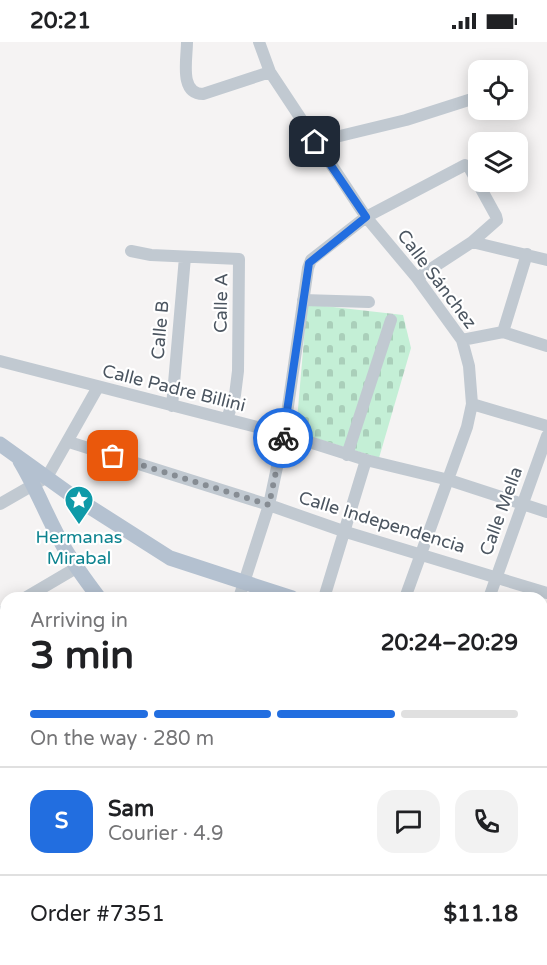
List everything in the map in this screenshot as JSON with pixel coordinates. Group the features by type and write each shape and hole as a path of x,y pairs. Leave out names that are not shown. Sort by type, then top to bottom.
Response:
{"main road":[{"path":"0,444 15,453 41,481 71,495 170,558 272,592"},
{"path":"41,481 63,546 94,592"}],"street":[{"path":"187,42 186,81 190,91 196,94 203,94 270,72"},
{"name":"Calle Sánchez","path":"259,42 270,72 366,217 417,278 462,340 469,366 472,404 467,427 449,480 407,592"},
{"path":"315,142 406,120 468,100"},
{"path":"241,592 269,505 284,434 311,260 366,217 467,165 497,220 472,242 417,278"},
{"path":"472,242 547,260"},
{"name":"Calle A","path":"131,251 185,257 236,257 240,261 238,371 235,395 227,419"},
{"path":"503,332 527,254"},
{"name":"Calle B","path":"172,406 185,257"},
{"path":"303,300 369,302"},
{"path":"347,454 391,320"},
{"path":"462,340 503,332 547,346"},
{"name":"Calle Padre Billini","path":"0,361 284,434 366,460 449,480 547,512"},
{"path":"0,504 41,481 69,442 98,387"},
{"path":"472,404 547,426"},
{"name":"Calle Mella","path":"491,592 547,436"},
{"name":"Calle Independencia","path":"69,442 269,505 346,532 544,592"},
{"path":"326,592 366,460"},
{"path":"35,592 76,568"},
{"path":"0,681 0,693"}],"green space":[{"path":"307,304 403,315 411,348 379,458 296,432"}],"way so far":[{"path":"113,456 269,505 283,438"}],"place":[{"name":"Hermanas Mirabal","path":"79,526"}],"route":[{"path":"283,438 309,263 366,217 315,142"}]}
